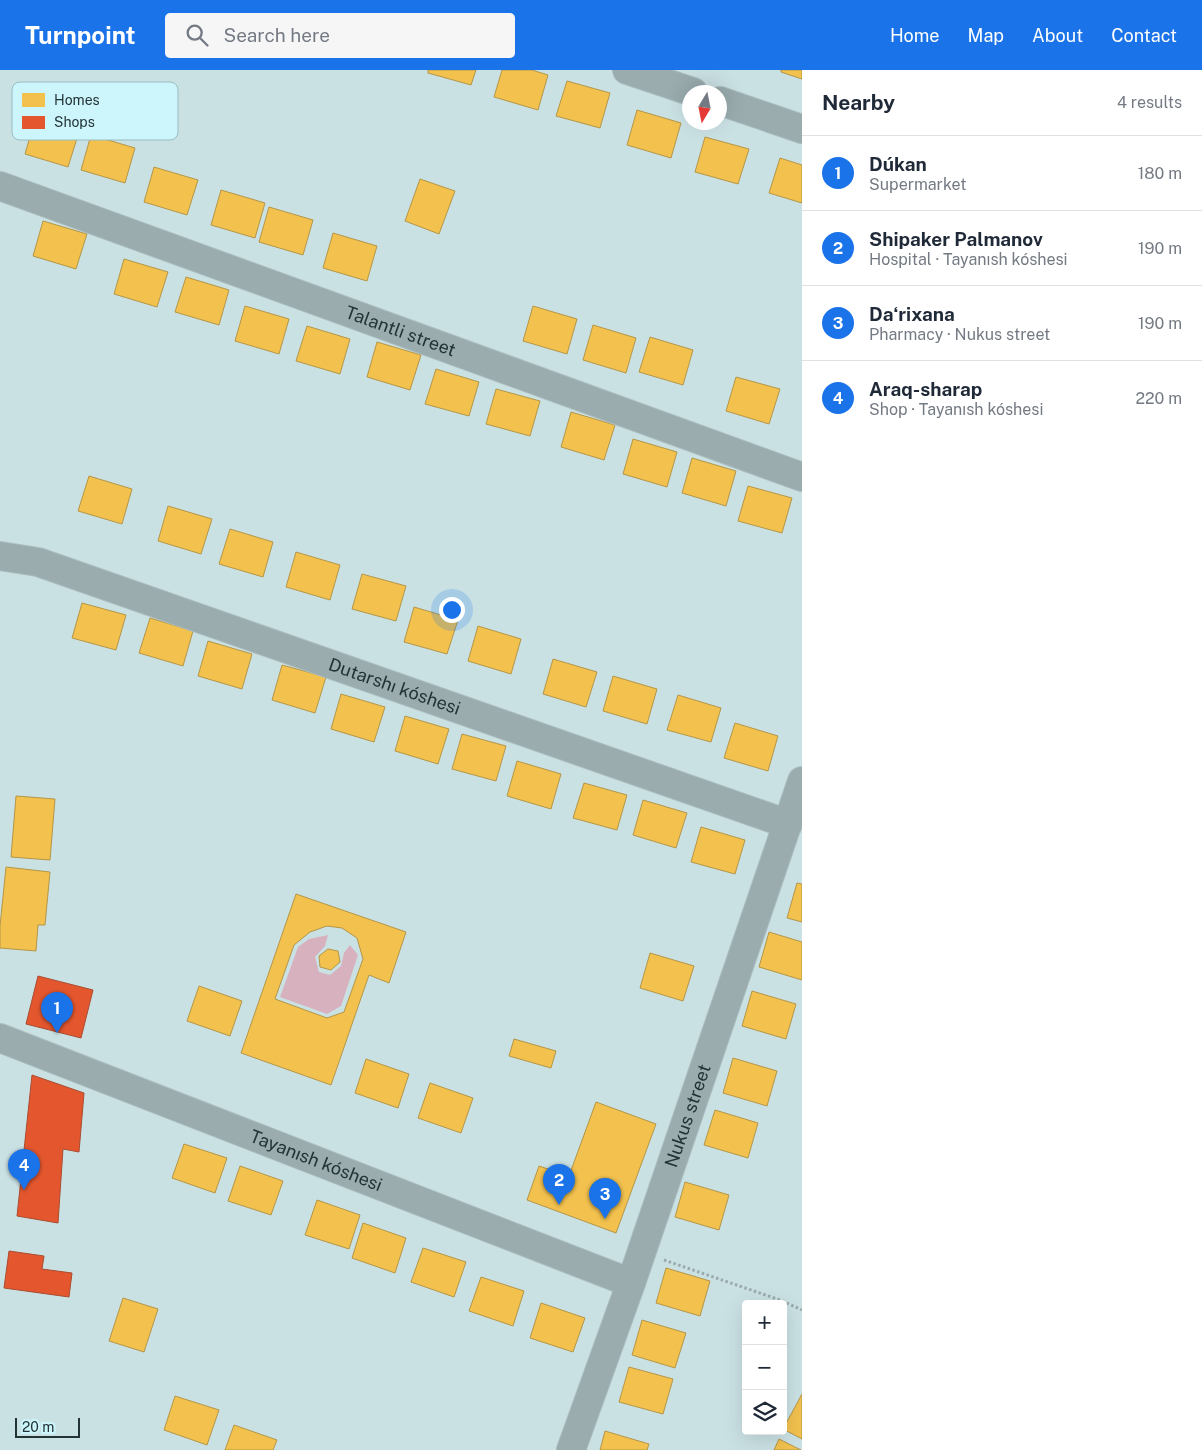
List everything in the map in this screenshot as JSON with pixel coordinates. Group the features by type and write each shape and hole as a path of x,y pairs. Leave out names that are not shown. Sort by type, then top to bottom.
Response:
{"street":[{"path":"627,70 682,88"},
{"path":"727,104 802,130"},
{"name":"Talantli street","path":"0,186 802,477"},
{"name":"Dutarshı kóshesi","path":"0,556 38,562 788,824"},
{"name":"Nukus street","path":"572,1450 642,1253 802,781"},
{"name":"Tayanısh kóshesi","path":"0,1038 631,1283"}],"path":[{"path":"642,1253 780,1300 802,1310"}],"shaded area":[{"path":"328,935 325,946 315,957 319,972 330,975 341,966 344,953 350,945 358,955 341,1006 327,1014 280,997 298,947 309,939"}],"building: Homes":[{"path":"428,70 476,70 471,85 428,73"},
{"path":"502,70 532,70 548,75 538,110 494,97"},
{"path":"781,70 802,70 802,79 781,72"},
{"path":"567,81 610,93 600,128 556,116"},
{"path":"637,110 681,123 671,158 627,145"},
{"path":"705,137 749,149 738,184 695,172"},
{"path":"29,140 76,140 68,167 25,154"},
{"path":"90,140 108,140 135,148 125,183 81,170"},
{"path":"780,158 802,165 802,203 769,193"},
{"path":"154,167 198,180 187,215 144,202"},
{"path":"420,179 455,191 439,234 405,221"},
{"path":"221,190 265,203 255,238 211,225"},
{"path":"269,207 313,220 303,255 259,242"},
{"path":"43,221 87,234 76,269 33,256"},
{"path":"333,233 377,246 367,281 323,268"},
{"path":"124,259 168,272 157,307 114,294"},
{"path":"186,277 229,290 219,325 175,312"},
{"path":"245,306 289,319 279,354 235,341"},
{"path":"533,306 577,319 567,354 523,341"},
{"path":"593,325 636,338 626,373 583,360"},
{"path":"307,326 350,339 340,374 296,361"},
{"path":"650,337 693,350 683,385 639,372"},
{"path":"377,342 421,355 410,390 367,377"},
{"path":"436,369 479,382 469,416 425,404"},
{"path":"736,377 780,389 769,424 726,411"},
{"path":"496,389 540,401 530,436 486,424"},
{"path":"571,412 615,425 604,460 561,447"},
{"path":"633,439 677,452 667,487 623,474"},
{"path":"692,458 736,471 726,506 682,493"},
{"path":"89,476 132,489 122,524 78,511"},
{"path":"748,486 792,498 782,533 738,521"},
{"path":"168,506 212,519 201,554 158,541"},
{"path":"230,529 273,542 263,577 219,564"},
{"path":"296,552 340,565 330,600 286,587"},
{"path":"362,574 406,586 396,621 352,609"},
{"path":"82,603 126,615 116,650 72,638"},
{"path":"414,607 458,620 447,654 404,642"},
{"path":"150,618 193,631 183,666 139,653"},
{"path":"478,626 521,639 511,674 468,661"},
{"path":"208,641 252,654 242,689 198,676"},
{"path":"553,659 597,672 586,707 543,694"},
{"path":"282,665 326,677 315,713 272,700"},
{"path":"613,676 657,689 647,724 603,711"},
{"path":"341,694 385,707 374,742 331,729"},
{"path":"678,695 721,708 711,742 667,730"},
{"path":"405,716 449,729 438,764 395,751"},
{"path":"735,723 778,736 768,771 724,758"},
{"path":"462,734 506,746 496,781 452,769"},
{"path":"517,761 561,774 551,809 507,796"},
{"path":"584,783 627,795 617,830 573,818"},
{"path":"16,796 55,799 50,860 11,857"},
{"path":"643,800 687,813 676,848 633,835"},
{"path":"701,827 745,840 735,874 691,862"},
{"path":"6,867 50,872 45,925 38,925 36,951 0,948 0,926"},
{"path":"797,883 802,884 802,922 787,918"},
{"path":"296,894 406,932 389,983 369,975 331,1085 241,1053","holes":["327,926 342,928 357,938 363,959 344,1012 327,1018 275,999 294,945 310,932"]},
{"path":"769,932 802,942 802,980 759,967"},
{"path":"328,949 338,951 340,962 331,970 320,967 319,956"},
{"path":"650,953 694,966 683,1001 640,988"},
{"path":"199,986 242,1001 230,1036 187,1021"},
{"path":"752,991 796,1004 786,1039 742,1026"},
{"path":"514,1039 556,1051 551,1068 509,1056"},
{"path":"733,1058 777,1071 767,1106 723,1093"},
{"path":"366,1059 409,1074 398,1108 355,1093"},
{"path":"430,1083 473,1098 461,1133 418,1118"},
{"path":"596,1102 656,1124 616,1233 527,1200 539,1166 569,1176"},
{"path":"715,1110 758,1123 748,1158 704,1145"},
{"path":"184,1144 227,1158 215,1193 172,1178"},
{"path":"240,1166 283,1181 271,1215 228,1201"},
{"path":"685,1182 729,1195 719,1230 675,1217"},
{"path":"317,1200 360,1215 349,1249 305,1235"},
{"path":"363,1223 406,1238 395,1273 352,1258"},
{"path":"423,1248 466,1262 454,1297 411,1282"},
{"path":"666,1268 710,1281 700,1316 656,1303"},
{"path":"481,1277 524,1291 513,1326 469,1311"},
{"path":"123,1298 158,1309 144,1352 109,1341"},
{"path":"541,1303 585,1318 573,1352 530,1338"},
{"path":"642,1320 686,1333 675,1368 632,1355"},
{"path":"629,1367 673,1379 663,1414 619,1402"},
{"path":"802,1394 802,1439 787,1431 787,1422"},
{"path":"175,1396 219,1410 207,1445 164,1430"},
{"path":"234,1425 277,1440 273,1450 225,1450"},
{"path":"605,1431 649,1444 647,1450 600,1450"},
{"path":"779,1439 801,1450 774,1450"}],"building: Shops":[{"path":"38,976 93,990 81,1038 26,1024"},
{"path":"32,1075 84,1093 79,1152 63,1149 58,1223 17,1216"},
{"path":"9,1251 44,1256 42,1269 72,1273 69,1297 4,1288"}],"place":[{"name":"Dúkan","path":"57,1033"},
{"name":"Araq-sharap","path":"24,1190"},
{"name":"Shipaker Palmanov","path":"559,1205"},
{"name":"Daʻrixana","path":"605,1219"}]}
